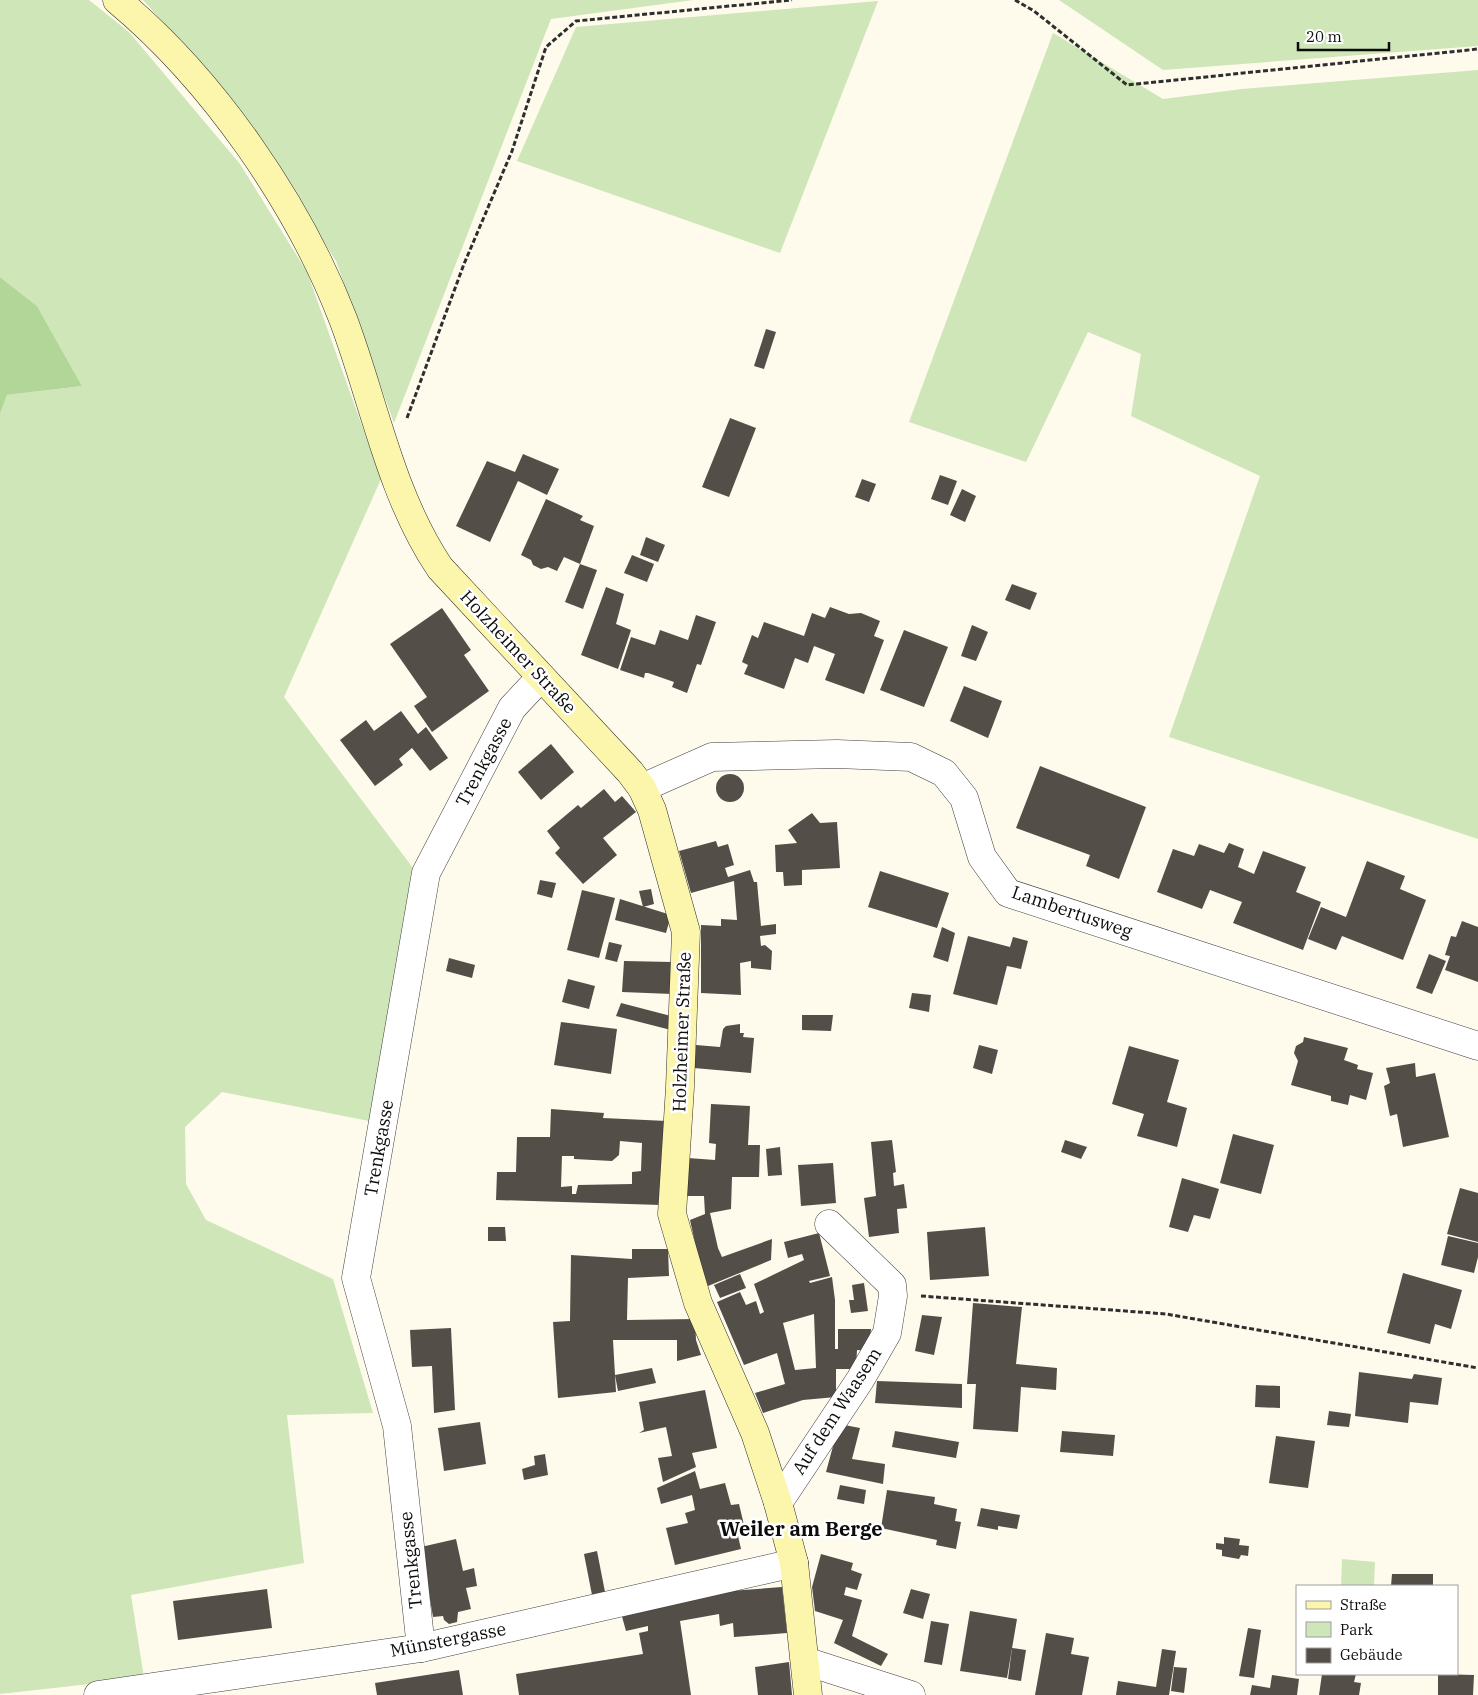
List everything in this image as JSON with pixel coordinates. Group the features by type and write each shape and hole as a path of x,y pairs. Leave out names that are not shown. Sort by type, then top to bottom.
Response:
{"main road":[{"name":"Holzheimer Straße","path":"117,0 191,73 241,137 284,201 329,285 343,319 385,445 415,527 431,555 453,583 615,756 642,788 652,810 686,932 680,1087 672,1214 698,1303 755,1433 778,1503 794,1563 808,1695"}],"street":[{"name":"Trenkgasse","path":"421,1648 397,1426 356,1278 426,873 512,708 541,677"},
{"name":"Lambertusweg","path":"642,788 712,757 837,754 911,757 944,773 964,798 982,857 1008,894 1285,981 1478,1046"},
{"path":"829,1224 892,1285 893,1296"},
{"name":"Auf dem Waasem","path":"778,1503 860,1380 882,1341 886,1333 893,1296"},
{"name":"Münstergasse","path":"98,1695 421,1648 794,1563"},
{"path":"805,1661 911,1695"}],"path":[{"path":"385,445 400,433 412,406 464,264 512,151 546,47 576,21 792,0"},
{"path":"1015,0 1034,11 1127,85 1478,49"},
{"path":"893,1296 932,1296 1166,1314 1478,1368"}],"green space":[{"path":"0,0 89,0 129,32 240,164 307,272 381,479 284,697 413,868 369,1121 222,1092 185,1127 186,1184 206,1220 333,1279 373,1413 287,1415 304,1563 131,1595 144,1678 0,1694 0,414 7,395 82,386 37,306 0,277"},
{"path":"143,0 693,0 551,19 394,423 336,261 224,90"},
{"path":"1059,0 1478,0 1478,46 1163,70"},
{"path":"878,1 780,253 517,161 576,27"},
{"path":"1053,33 1163,99 1242,89 1478,70 1478,839 1169,737 1260,476 1131,416 1141,354 1088,332 1026,462 909,422"},
{"path":"0,277 37,306 82,386 7,395 0,414"},
{"path":"1342,1559 1375,1562 1374,1585 1341,1585"}],"building":[{"path":"766,329 776,332 764,369 754,366"},
{"path":"730,418 756,428 729,497 702,487"},
{"path":"523,454 559,469 547,495 518,481 490,542 456,526 487,461 515,472"},
{"path":"940,475 957,481 948,505 931,499"},
{"path":"862,479 876,484 869,502 855,497"},
{"path":"962,489 976,496 965,522 950,515"},
{"path":"546,499 583,516 580,520 594,526 580,564 564,557 557,571 548,567 541,569 533,565 531,560 521,555"},
{"path":"646,537 665,545 658,562 640,555"},
{"path":"632,555 654,564 647,582 624,573"},
{"path":"580,564 597,570 583,609 565,602"},
{"path":"1012,584 1037,593 1030,610 1005,600"},
{"path":"606,587 624,594 616,624 631,630 618,669 581,655"},
{"path":"830,607 849,614 861,613 880,621 874,636 884,640 864,694 825,680 835,654 814,646 808,663 795,658 784,689 744,674 748,665 742,662 752,635 758,638 764,622 804,636 812,613 825,618"},
{"path":"442,608 471,650 464,655 489,691 432,732 414,706 427,697 390,644"},
{"path":"696,615 716,622 701,665 697,664 687,693 672,687 674,682 648,673 645,673 644,678 620,670 631,637 655,645 660,630 688,640"},
{"path":"972,625 988,632 976,661 961,656"},
{"path":"904,630 948,647 924,707 880,690"},
{"path":"964,686 1002,701 988,738 950,721"},
{"path":"401,711 418,734 426,727 448,758 430,771 412,748 399,759 403,765 375,786 340,740 366,720 374,731"},
{"path":"551,744 574,772 541,800 518,772"},
{"path":"1040,766 1146,807 1119,879 1086,866 1090,855 1016,828"},
{"path":"730,774 740,778 744,788 740,798 730,802 720,798 716,788 720,778"},
{"path":"604,789 615,802 622,796 636,812 603,838 617,855 583,884 555,853 560,848 547,831 578,805 581,808"},
{"path":"812,813 820,823 837,822 840,868 802,870 802,885 784,886 783,872 776,872 775,845 797,843 788,830"},
{"path":"716,841 718,847 728,844 734,865 725,868 728,877 750,870 754,882 757,882 761,926 776,924 776,934 760,936 761,946 765,945 772,951 771,970 751,968 751,961 740,963 741,995 701,993 701,925 721,926 721,919 737,920 734,881 691,893 679,851"},
{"path":"1229,843 1244,849 1238,867 1254,874 1263,851 1306,867 1296,892 1321,902 1303,950 1233,923 1242,902 1210,890 1202,909 1157,892 1173,849 1194,856 1199,844 1224,853"},
{"path":"1367,861 1405,876 1400,889 1426,900 1403,960 1342,936 1336,950 1308,939 1321,907 1346,917"},
{"path":"880,871 949,893 937,928 868,907"},
{"path":"540,880 556,883 552,898 537,894"},
{"path":"651,889 654,904 643,907 639,891"},
{"path":"582,890 615,898 599,958 567,950"},
{"path":"620,899 671,915 666,933 615,920"},
{"path":"1462,921 1478,927 1478,982 1445,970 1450,956 1445,955 1451,936 1456,937"},
{"path":"942,927 955,933 948,962 933,957"},
{"path":"968,936 1010,947 1013,937 1028,941 1021,969 1007,966 997,1005 953,994"},
{"path":"609,942 622,945 617,962 605,959"},
{"path":"1429,954 1446,961 1432,994 1416,988"},
{"path":"449,958 475,965 472,978 446,971"},
{"path":"624,961 672,962 672,994 622,992"},
{"path":"568,979 595,986 589,1009 562,1002"},
{"path":"912,993 931,995 929,1012 909,1008"},
{"path":"621,1003 671,1016 671,1030 616,1016"},
{"path":"802,1015 833,1015 831,1031 802,1030"},
{"path":"561,1022 617,1029 611,1074 554,1065"},
{"path":"740,1024 740,1033 744,1033 743,1037 754,1038 751,1073 694,1068 696,1045 720,1047 723,1029 726,1026"},
{"path":"1304,1037 1348,1048 1344,1060 1358,1065 1357,1069 1373,1073 1366,1100 1350,1095 1348,1105 1331,1101 1331,1096 1291,1085 1298,1061 1294,1053 1296,1046 1303,1042"},
{"path":"979,1045 998,1050 992,1074 973,1068"},
{"path":"1129,1046 1179,1060 1167,1102 1187,1108 1177,1147 1137,1136 1144,1114 1112,1104"},
{"path":"1415,1063 1416,1077 1435,1073 1449,1137 1403,1147 1397,1114 1390,1116 1384,1086 1390,1083 1386,1068"},
{"path":"711,1104 750,1106 748,1145 760,1145 759,1177 732,1177 731,1209 710,1213 722,1257 772,1239 771,1260 708,1286 700,1265 690,1220 705,1214 704,1196 686,1196 688,1158 715,1160 716,1144 709,1143"},
{"path":"551,1109 604,1113 603,1118 667,1121 666,1144 662,1144 661,1205 496,1200 497,1172 516,1172 517,1137 550,1137","holes":["620,1141 642,1143 641,1171 632,1172 632,1184 578,1185 576,1194 572,1194 572,1186 561,1187 562,1156 574,1156 574,1159 612,1161 619,1155"]},
{"path":"1233,1134 1274,1145 1261,1194 1220,1183"},
{"path":"892,1140 896,1172 893,1173 894,1186 904,1184 907,1208 897,1209 899,1233 869,1237 864,1198 876,1196 871,1142"},
{"path":"1065,1140 1087,1147 1081,1159 1061,1152"},
{"path":"780,1147 782,1175 768,1176 766,1149"},
{"path":"833,1163 836,1203 801,1206 798,1165"},
{"path":"1182,1178 1219,1189 1210,1219 1194,1215 1188,1232 1169,1227"},
{"path":"1460,1188 1478,1193 1478,1242 1447,1234"},
{"path":"488,1227 505,1227 506,1241 488,1241"},
{"path":"985,1227 989,1276 930,1280 927,1232"},
{"path":"819,1233 830,1276 809,1281 810,1283 832,1277 835,1300 835,1349 838,1349 838,1329 871,1329 869,1351 857,1350 856,1369 836,1369 836,1397 803,1400 763,1413 755,1393 785,1384 777,1353 744,1365 717,1302 740,1292 746,1305 756,1301 760,1314 764,1312 754,1284 804,1260 802,1254 788,1258 784,1242","holes":["814,1314 816,1368 795,1370 783,1323"]},
{"path":"1448,1236 1478,1243 1478,1257 1474,1273 1441,1265"},
{"path":"632,1249 668,1249 669,1276 628,1278 627,1320 695,1319 696,1340 701,1355 677,1361 677,1340 613,1340 616,1392 558,1398 553,1322 570,1321 571,1255 632,1259"},
{"path":"1403,1273 1462,1290 1451,1329 1435,1324 1430,1344 1387,1333"},
{"path":"740,1274 746,1288 720,1298 714,1285"},
{"path":"864,1283 868,1311 851,1313 849,1300 854,1300 852,1285"},
{"path":"973,1303 1022,1307 1016,1364 1057,1368 1056,1390 1021,1387 1018,1432 973,1429 976,1384 967,1384"},
{"path":"922,1315 942,1317 934,1355 915,1351"},
{"path":"451,1328 455,1410 434,1413 432,1366 412,1367 410,1330"},
{"path":"652,1368 656,1383 618,1391 615,1375"},
{"path":"1359,1372 1412,1379 1414,1374 1442,1378 1438,1405 1410,1402 1408,1423 1355,1416"},
{"path":"877,1381 962,1384 962,1408 875,1403"},
{"path":"1256,1385 1280,1386 1280,1408 1255,1407"},
{"path":"705,1390 717,1448 692,1453 696,1467 663,1482 658,1458 672,1456 666,1427 639,1433 644,1430 639,1402"},
{"path":"1329,1411 1351,1414 1349,1427 1327,1425"},
{"path":"480,1422 486,1464 444,1471 438,1428"},
{"path":"839,1424 860,1428 852,1459 885,1464 883,1484 826,1472"},
{"path":"895,1431 959,1442 956,1458 892,1447"},
{"path":"1062,1431 1115,1435 1113,1456 1060,1452"},
{"path":"1276,1436 1315,1441 1308,1488 1269,1483"},
{"path":"545,1454 548,1475 524,1480 522,1469 535,1465 534,1456"},
{"path":"695,1471 700,1489 725,1483 731,1505 739,1504 744,1525 736,1527 741,1549 675,1565 666,1528 688,1523 685,1513 695,1510 692,1495 661,1504 657,1488"},
{"path":"840,1485 866,1490 864,1504 837,1499"},
{"path":"887,1490 935,1497 934,1504 957,1509 955,1521 961,1522 956,1549 936,1545 937,1540 881,1528"},
{"path":"981,1508 1020,1515 1017,1529 998,1526 998,1530 977,1526"},
{"path":"1224,1537 1240,1539 1239,1545 1249,1546 1248,1556 1241,1555 1239,1559 1222,1556 1222,1550 1216,1549 1216,1543 1224,1544"},
{"path":"456,1539 463,1571 474,1568 477,1586 466,1588 471,1609 458,1612 457,1622 449,1624 444,1620 443,1616 433,1617 421,1547"},
{"path":"597,1551 605,1592 592,1595 584,1554"},
{"path":"821,1554 853,1563 851,1570 862,1574 857,1590 846,1587 844,1595 862,1600 852,1636 888,1654 881,1666 834,1643 843,1620 815,1611 812,1587"},
{"path":"1392,1574 1433,1574 1433,1585 1391,1585"},
{"path":"782,1587 787,1633 734,1637 733,1623 720,1626 719,1614 680,1621 691,1695 519,1695 516,1674 643,1654 639,1633 648,1631 648,1626 626,1631 621,1613 730,1591"},
{"path":"267,1589 272,1628 178,1640 173,1601"},
{"path":"911,1589 930,1594 923,1619 903,1613"},
{"path":"970,1611 1017,1619 1007,1678 960,1671"},
{"path":"931,1621 949,1624 942,1665 924,1662"},
{"path":"1248,1628 1261,1630 1254,1678 1239,1676"},
{"path":"1046,1633 1074,1638 1071,1654 1089,1657 1082,1695 1035,1695"},
{"path":"1012,1648 1026,1650 1021,1681 1008,1679"},
{"path":"1162,1649 1176,1651 1169,1695 1116,1695 1118,1681 1156,1687"},
{"path":"789,1662 792,1695 758,1695 755,1667"},
{"path":"1174,1667 1187,1668 1184,1693 1171,1691"},
{"path":"459,1670 463,1695 377,1695 375,1683"},
{"path":"1272,1675 1299,1679 1297,1695 1250,1695 1252,1685 1270,1688"},
{"path":"1322,1675 1356,1675 1354,1682 1361,1683 1359,1695 1319,1695"},
{"path":"1438,1675 1474,1675 1473,1695 1438,1695"}],"district":[{"name":"Weiler am Berge","path":"801,1529"}]}
